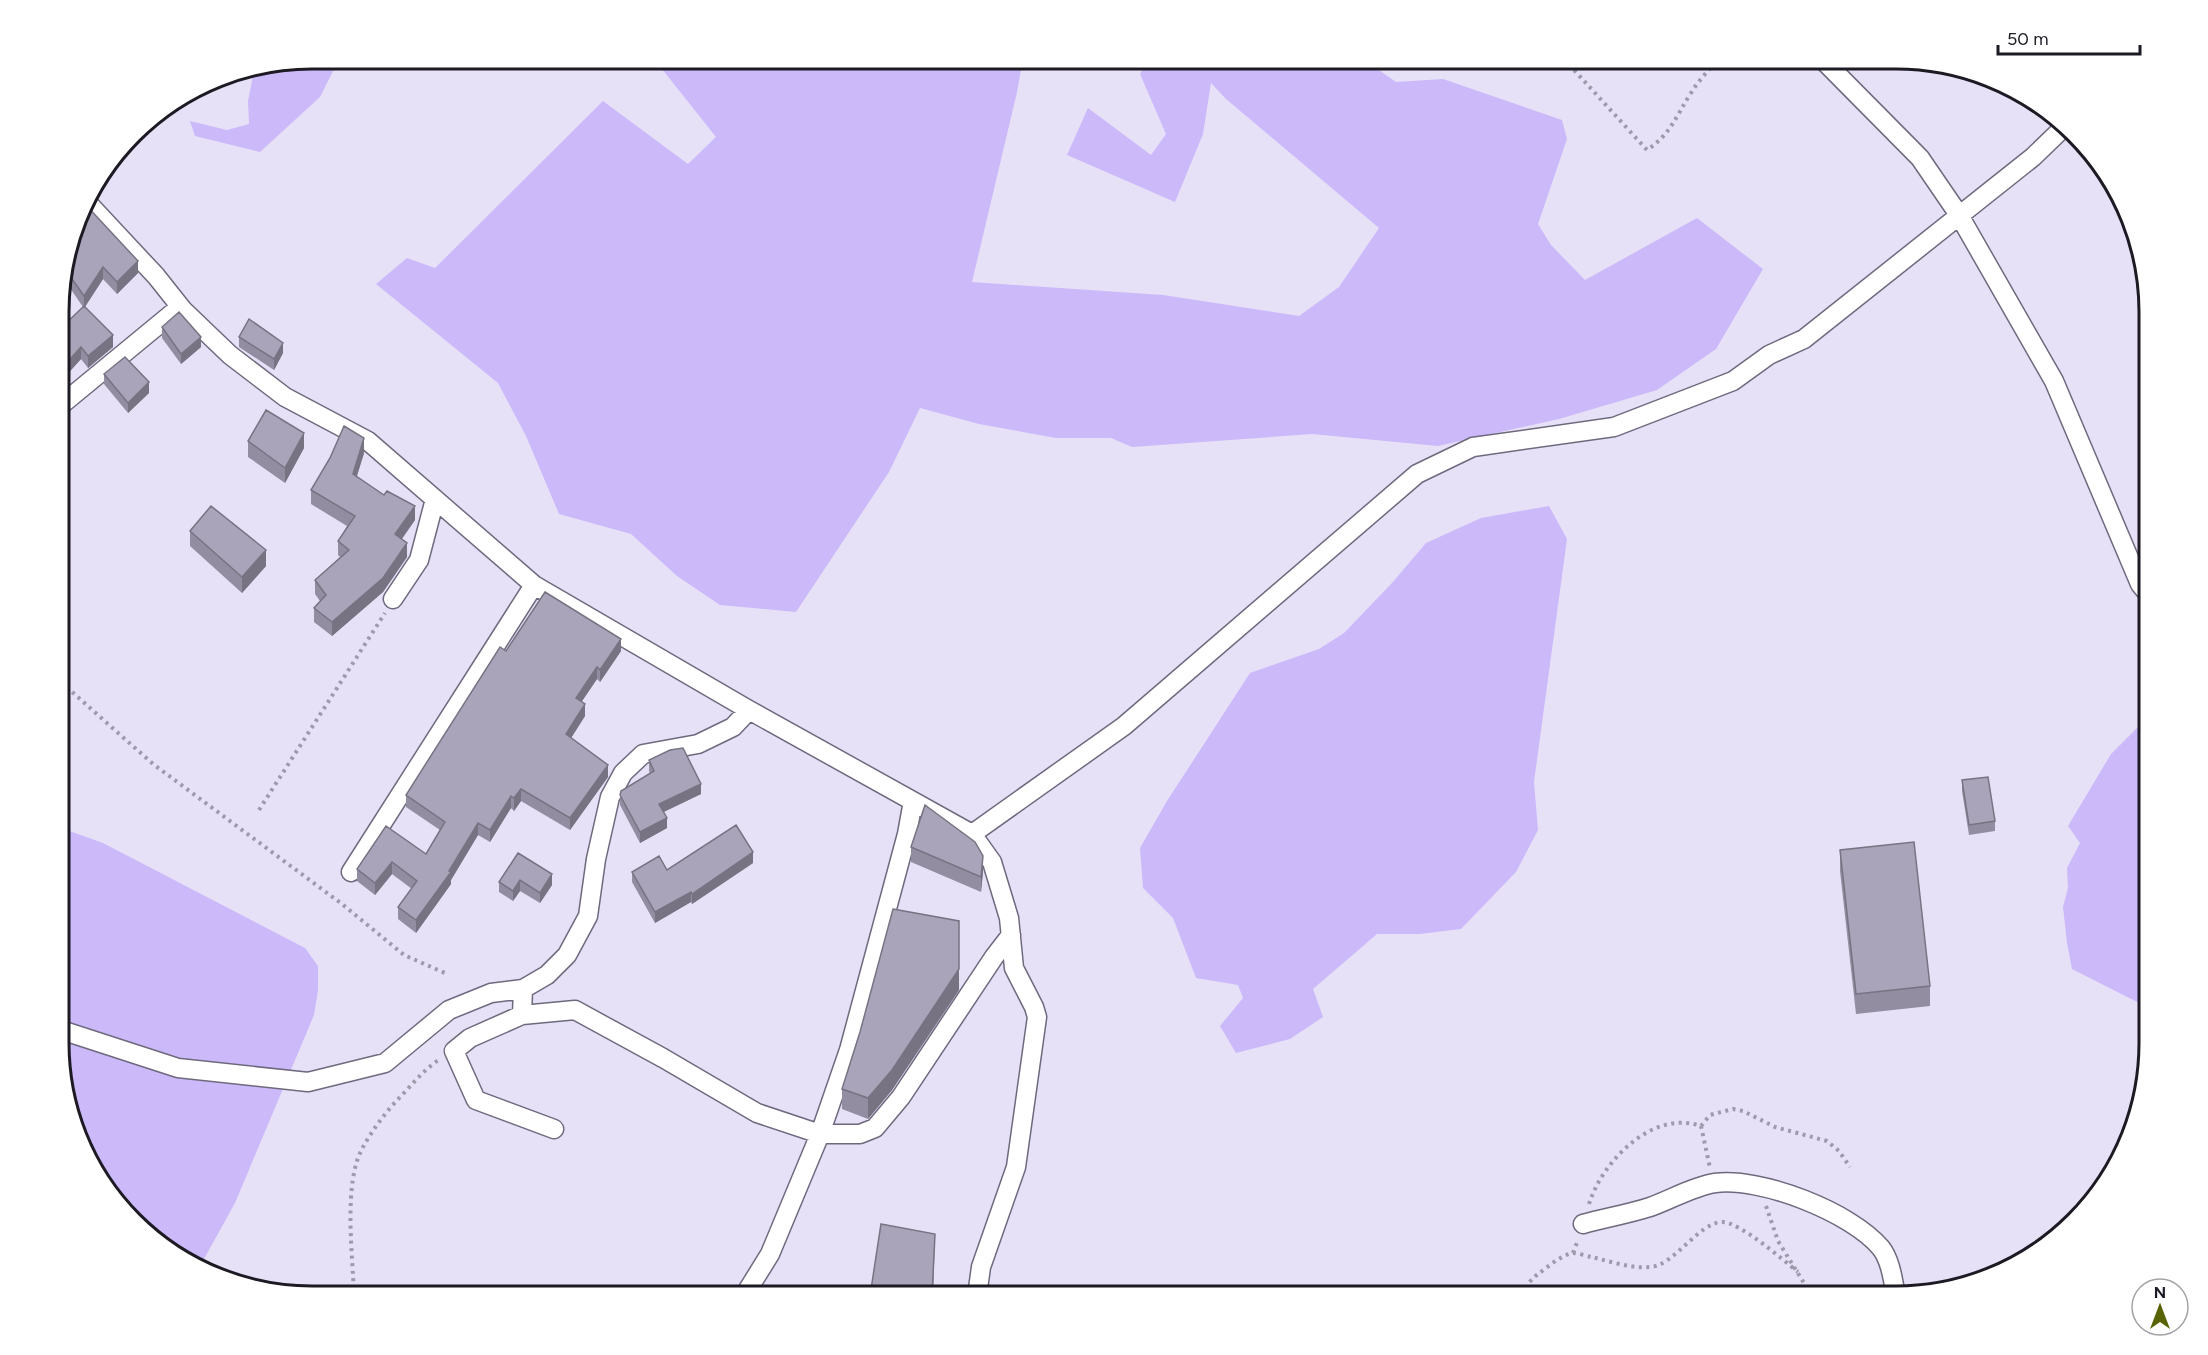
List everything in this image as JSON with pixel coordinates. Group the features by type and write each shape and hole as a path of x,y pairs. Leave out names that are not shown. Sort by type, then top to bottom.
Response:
{"street":[{"path":"1833,69 1920,158 1959,215 2054,381 2139,582"},
{"path":"972,834 1125,726 1417,474 1473,447 1614,427 1733,381 1769,355 1804,339 2033,157 2059,132"},
{"path":"93,208 156,276 180,307 230,355 285,397 368,441 534,585 749,710 972,834 992,862 1009,918 1014,968 1037,1017 1016,1167 981,1267 978,1286"},
{"path":"69,398 180,307"},
{"path":"393,599 419,560 435,499"},
{"path":"351,872 534,585"},
{"path":"69,1033 178,1068 308,1082 386,1063 449,1011 491,993 523,989 547,975 567,955 588,916 596,860 610,797 623,773 644,754 698,744 733,727 749,710"},
{"path":"750,1286 770,1254 820,1134 849,1050 907,834 913,801"},
{"path":"554,1129 476,1100 454,1051 470,1038 522,1015 575,1011 663,1058 757,1113 820,1134 860,1134 875,1128 902,1097 994,957 1011,935"},
{"path":"522,1015 523,989"},
{"path":"1583,1224 1648,1207 1713,1183 1742,1183 1798,1197 1848,1220 1881,1249 1892,1273 1894,1286"}],"path":[{"path":"1574,69 1647,150 1661,140 1691,92 1709,69"},
{"path":"259,810 393,599"},
{"path":"69,689 153,764 342,904 404,955 445,973"},
{"path":"354,1286 351,1206 354,1176 361,1150 394,1103 430,1065 454,1051"},
{"path":"1701,1126 1710,1115 1733,1109 1743,1111 1775,1127 1827,1141 1839,1151 1851,1167"},
{"path":"1574,1253 1593,1192 1611,1161 1639,1136 1669,1124 1693,1123 1701,1126"},
{"path":"1701,1126 1713,1183"},
{"path":"1760,1187 1778,1241 1806,1286"},
{"path":"1527,1286 1552,1263 1574,1253 1632,1266 1647,1268 1658,1266 1710,1226 1722,1222 1734,1226 1766,1246 1798,1272"}],"shaded area":[{"path":"334,69 320,97 260,152 195,136 190,121 227,130 249,124 248,101 253,76 281,71"},
{"path":"662,69 1021,69 972,282 1163,295 1299,316 1339,287 1379,228 1226,99 1211,83 1203,134 1175,202 1067,155 1088,108 1151,155 1166,134 1140,74 1143,69 1377,69 1396,82 1443,79 1562,120 1567,139 1538,224 1551,245 1585,280 1697,218 1763,269 1716,349 1657,390 1559,419 1438,446 1312,434 1132,447 1111,438 1056,438 979,424 920,408 889,472 796,612 720,605 677,576 631,534 559,514 526,436 498,383 376,284 407,258 435,268 603,101 688,164 716,137"},
{"path":"1549,506 1567,539 1534,782 1538,830 1516,872 1461,929 1420,934 1377,934 1313,989 1323,1017 1290,1039 1236,1053 1220,1026 1243,998 1238,985 1196,978 1173,918 1143,888 1140,848 1167,801 1250,673 1319,649 1344,633 1392,583 1426,543 1481,518"},
{"path":"2139,726 2139,1003 2072,969 2067,943 2063,907 2068,888 2067,868 2080,843 2068,826 2111,754"},
{"path":"69,831 103,843 305,948 318,966 318,990 314,1015 235,1203 203,1260 164,1236 140,1215 119,1191 94,1150 77,1106 71,1074"}],"building":[{"path":"91,211 138,261 117,282 103,267 84,296 72,278 77,249"},
{"path":"84,306 113,335 88,356 81,347 69,360 69,320"},
{"path":"179,312 201,337 181,354 162,327"},
{"path":"249,319 283,343 274,359 239,337"},
{"path":"125,357 149,382 128,403 104,374"},
{"path":"266,410 304,433 285,468 248,441"},
{"path":"344,426 364,438 353,474 384,495 387,491 415,506 395,534 407,543 383,578 332,622 314,608 326,595 315,580 349,550 338,541 355,516 311,490 330,458"},
{"path":"211,506 266,550 242,577 190,531"},
{"path":"545,592 621,639 600,670 597,667 576,698 585,704 566,734 608,765 570,818 521,789 514,798 511,796 490,830 478,823 449,871 451,872 416,920 398,907 417,881 392,862 375,883 357,869 386,826 426,854 445,822 406,795 500,647 506,651"},
{"path":"683,748 701,784 659,804 667,818 640,832 620,795 621,791 654,771 649,760 670,750"},
{"path":"1988,777 1995,821 1969,825 1962,780"},
{"path":"925,805 975,842 983,856 981,877 911,847"},
{"path":"736,825 753,852 692,894 691,892 655,912 632,872 659,856 667,870"},
{"path":"1914,842 1930,986 1856,994 1840,850"},
{"path":"518,853 552,874 540,893 520,880 513,891 499,882"},
{"path":"893,909 959,921 959,969 892,1070 868,1098 842,1089"},
{"path":"881,1224 935,1234 932,1286 872,1286"}]}
